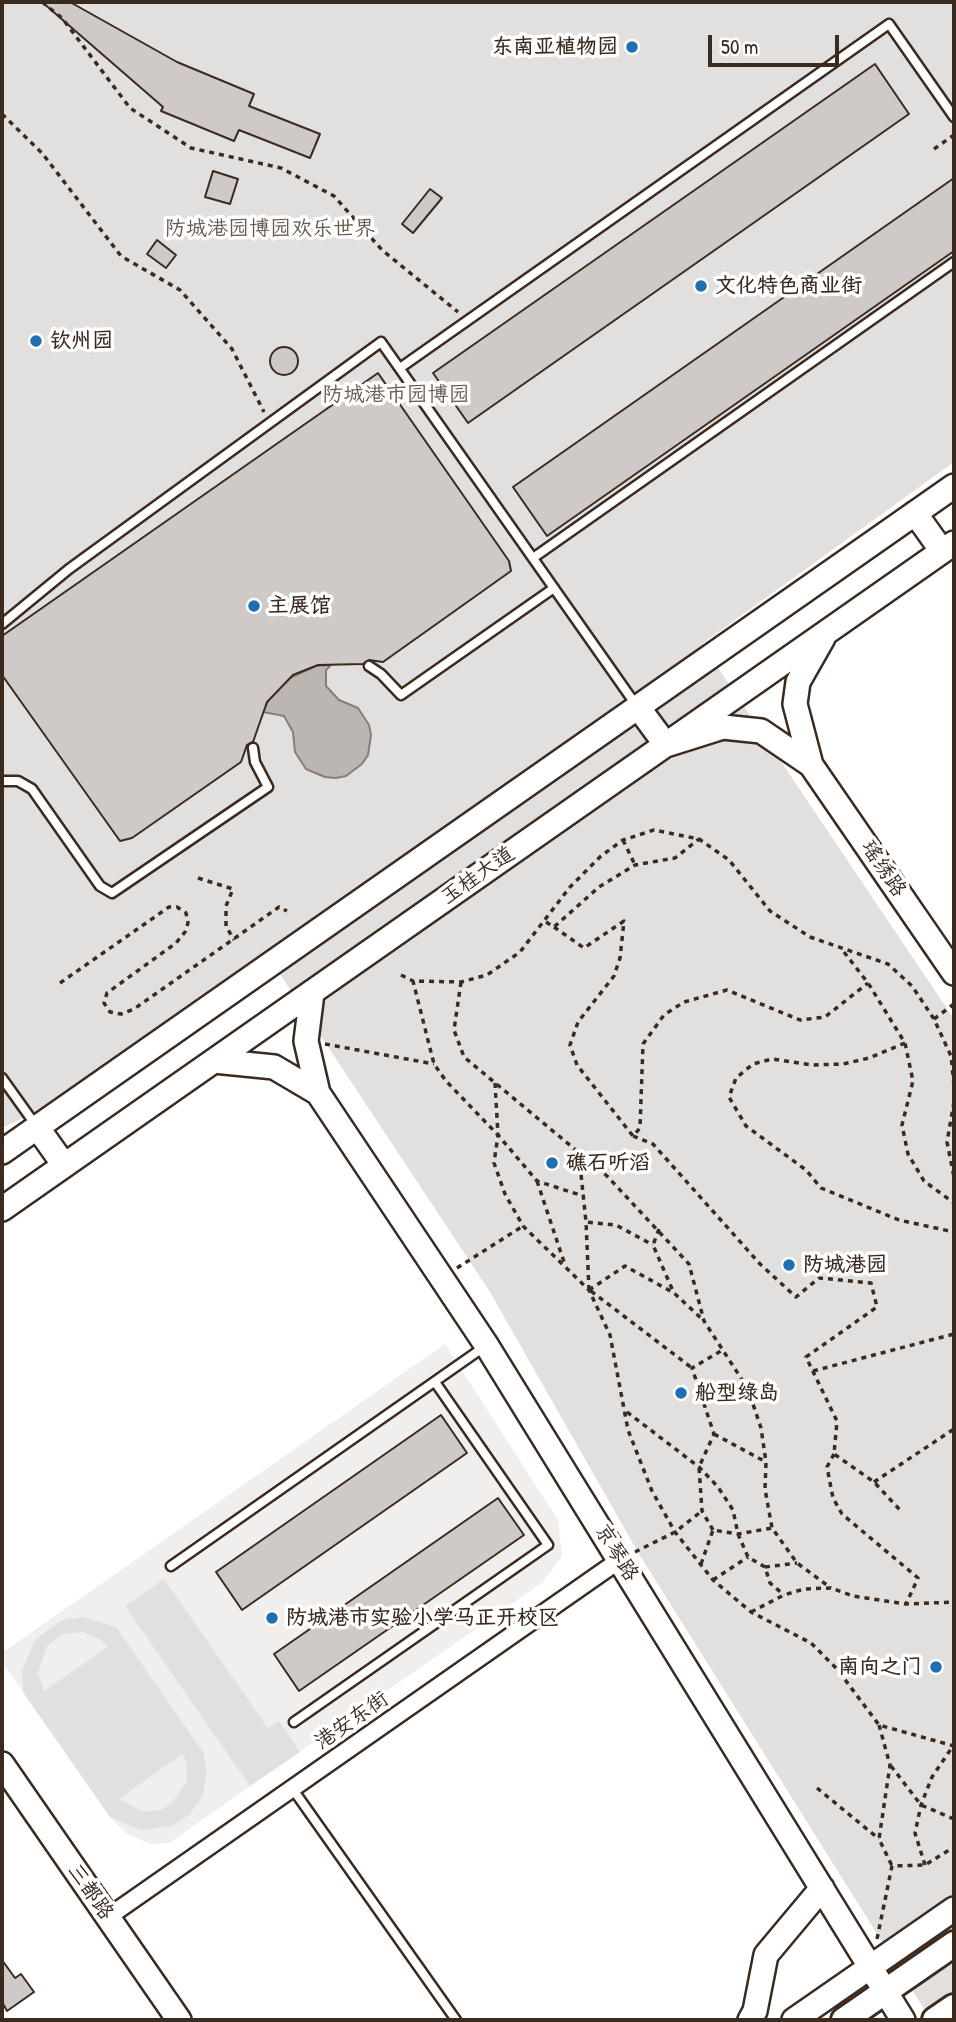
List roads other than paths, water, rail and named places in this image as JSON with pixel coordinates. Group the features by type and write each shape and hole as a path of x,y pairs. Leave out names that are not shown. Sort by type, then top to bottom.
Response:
{"main road":[{"path":"2,1152 954,486"},
{"path":"915,513 948,547"},
{"name":"玉桂大道","path":"2,1209 948,547"},
{"path":"811,765 795,705 798,682 825,633"},
{"path":"638,707 666,744 723,727 761,731 811,765"},
{"name":"瑶绣路","path":"811,765 954,973"},
{"path":"312,992 306,1041 318,1093"},
{"path":"214,1061 274,1067 318,1093"},
{"name":"京琴路","path":"318,1093 487,1346 621,1559 903,2020"},
{"path":"37,1127 64,1165"},
{"name":"三都路","path":"2,1764 178,2020"},
{"path":"750,2020 755,2011 766,1955 822,1888"},
{"path":"794,2020 954,1909"},
{"path":"844,2020 954,1944"},
{"path":"935,2020 954,2007"}],"street":[{"name":"港安东街","path":"107,1917 621,1559"}],"lane":[{"path":"400,368 889,24 954,117"},
{"path":"533,558 954,262"},
{"path":"2,624 69,569 381,342 638,707"},
{"path":"369,666 381,674 401,695 554,588"},
{"path":"2,781 18,781 32,789 100,886 113,893 268,788 255,762 253,748"},
{"path":"2,1078 37,1127"},
{"path":"171,1566 487,1346"},
{"path":"294,1722 548,1545 435,1382"},
{"path":"292,1788 456,2020"}],"place":[{"name":"东南亚植物园","path":"632,47"},
{"name":"文化特色商业街","path":"701,286"},
{"name":"钦州园","path":"36,341"},
{"name":"主展馆","path":"254,606"},
{"name":"礁石听滔","path":"552,1163"},
{"name":"防城港园","path":"789,1265"},
{"name":"船型绿岛","path":"681,1393"},
{"name":"防城港市实验小学马正开校区","path":"272,1618"},
{"name":"南向之门","path":"936,1667"}],"park label":[{"name":"防城港园博园欢乐世界","path":"270,229"},
{"name":"防城港市园博园","path":"396,395"}]}
